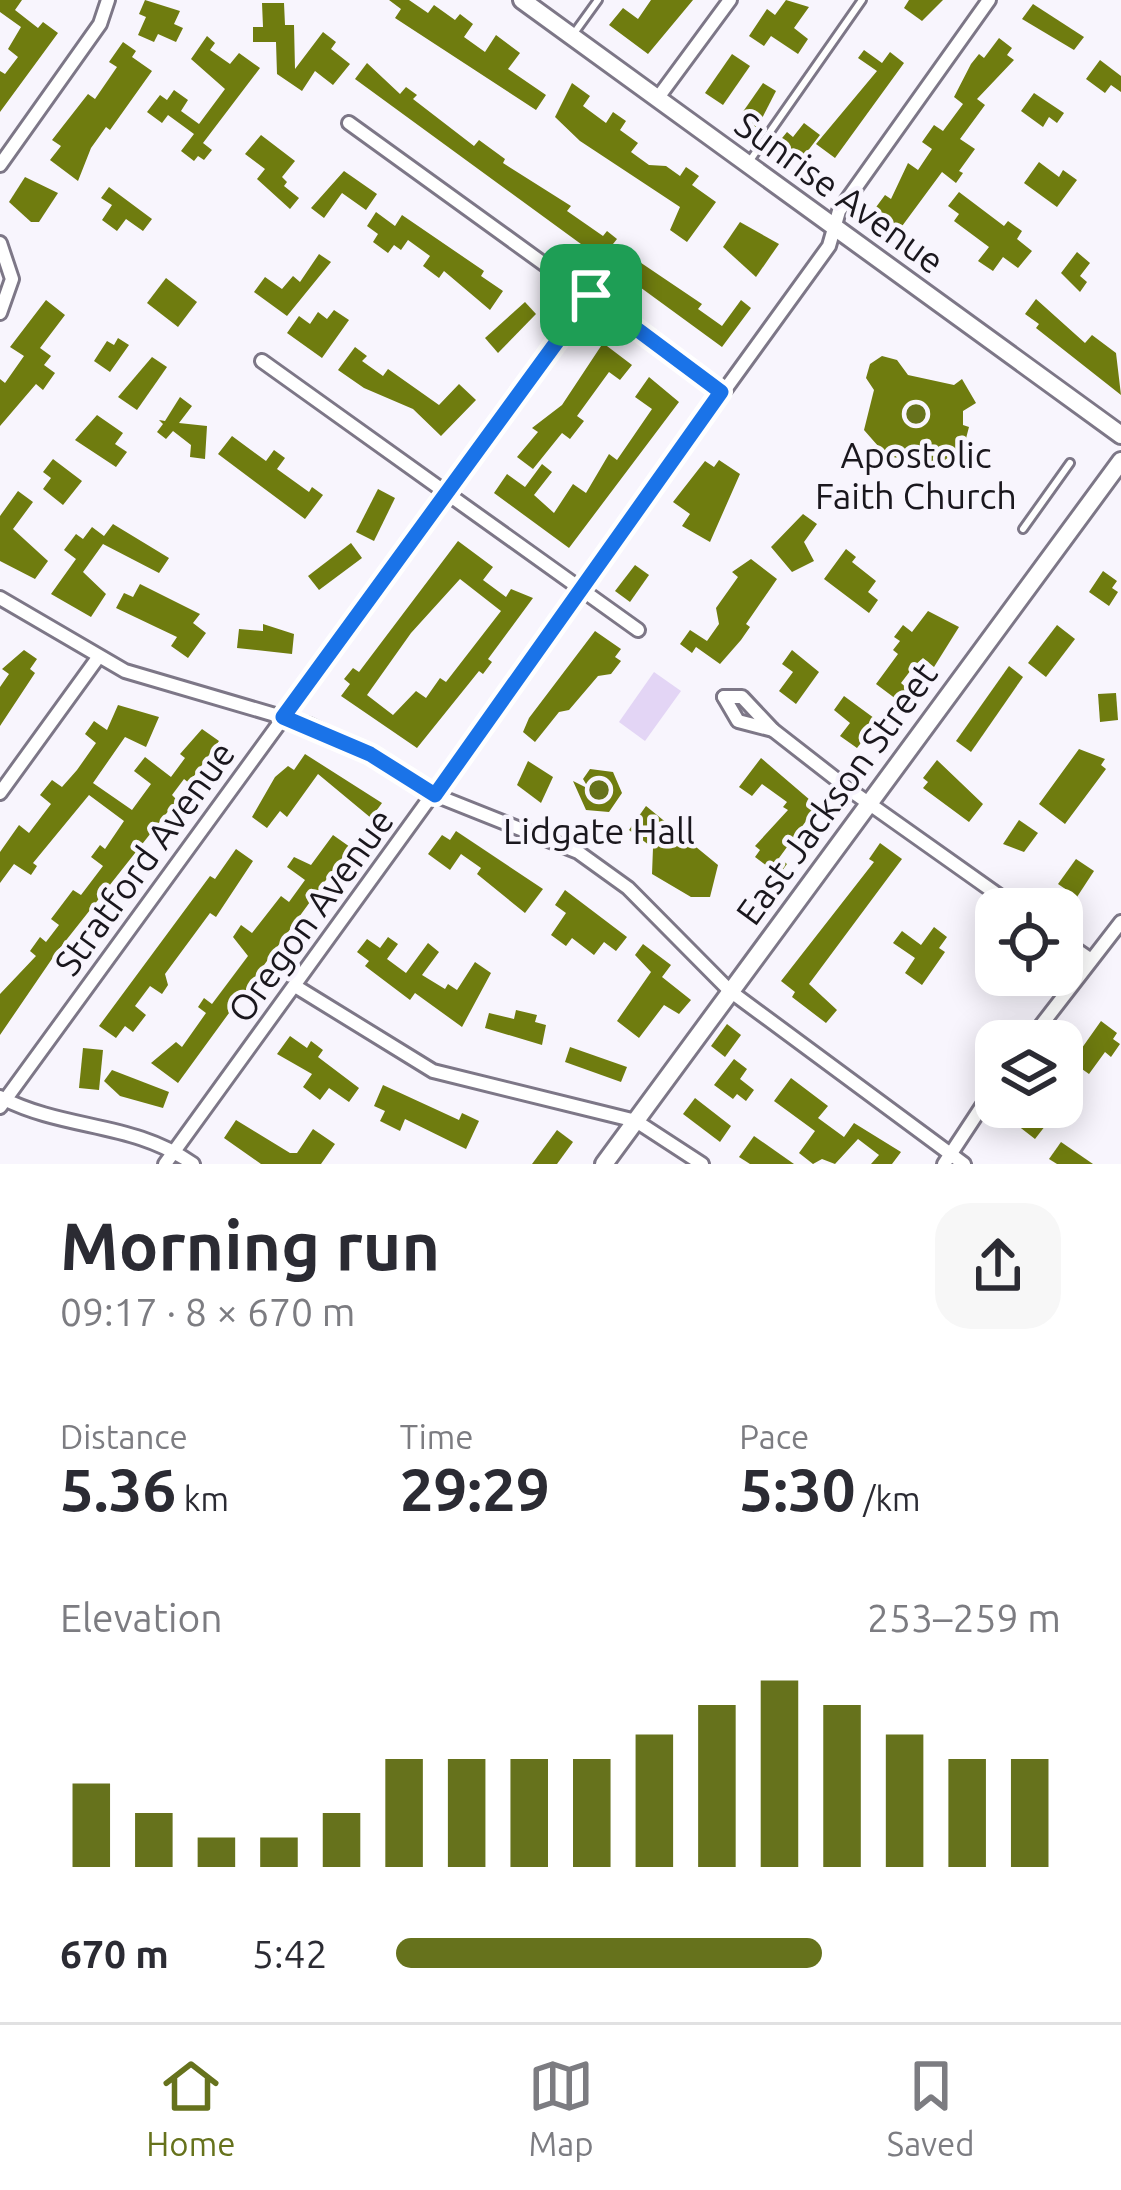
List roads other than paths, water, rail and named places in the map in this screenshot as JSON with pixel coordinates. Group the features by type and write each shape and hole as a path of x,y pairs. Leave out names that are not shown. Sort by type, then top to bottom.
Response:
{"street":[{"path":"0,165 100,24 108,0"},
{"name":"Sunrise Avenue","path":"522,0 1121,435"},
{"path":"657,99 730,0"},
{"name":"Oregon Avenue","path":"165,1164 829,245 839,211 989,0"},
{"path":"349,123 721,392"},
{"path":"0,243 12,279 0,313"},
{"name":"Stratford Avenue","path":"2,1101 591,295"},
{"path":"262,361 638,631"},
{"name":"East Jackson Street","path":"604,1164 1121,461"},
{"path":"0,622 6,603 98,658 179,690 283,717 370,754 435,795 578,852 656,914 730,992 948,1159 964,1164"},
{"path":"0,793 98,658"},
{"path":"773,730 988,888"},
{"path":"1045,1020 1121,922"},
{"path":"1083,955 1090,960"},
{"path":"295,986 433,1071 636,1121 702,1164"},
{"path":"2,1101 53,1120 141,1134 193,1164"},
{"path":"948,1159 975,1117"}],"lane":[{"path":"572,36 598,0"},
{"path":"747,166 862,0"},
{"path":"1023,529 1070,464"}],"place":[{"name":"Apostolic Faith Church","path":"916,414"},
{"name":"Lidgate Hall","path":"599,790"}]}
